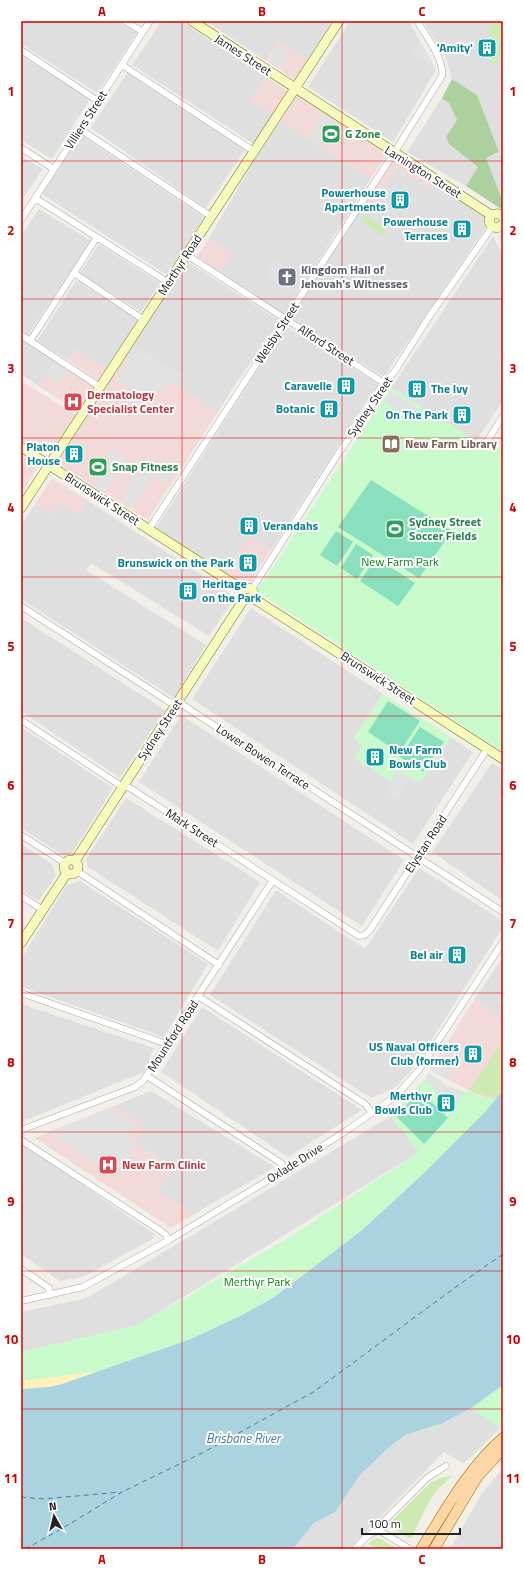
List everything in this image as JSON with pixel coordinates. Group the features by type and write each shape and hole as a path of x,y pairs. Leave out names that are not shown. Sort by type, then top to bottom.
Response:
{"main road":[{"path":"421,1549 444,1512 472,1472 503,1438"},
{"path":"434,1549 478,1476 503,1449"}],"street":[{"path":"125,21 143,32"},
{"name":"Villiers Street","path":"21,220 150,21"},
{"name":"James Street","path":"192,21 295,89"},
{"name":"Merthyr Road","path":"21,508 339,21"},
{"name":"Welsby Street","path":"149,529 394,153 442,74 443,68 440,61 417,21"},
{"path":"21,50 98,101"},
{"path":"122,65 254,152"},
{"name":"Lamington Street","path":"295,89 491,215 489,221 501,225"},
{"path":"80,129 212,217"},
{"path":"21,148 54,169"},
{"path":"35,198 169,282"},
{"name":"Sydney Street","path":"75,861 338,454 374,403 376,395 384,383 395,371 429,317 501,225"},
{"path":"30,341 97,237"},
{"name":"Alford Street","path":"187,255 384,383"},
{"path":"74,273 144,320"},
{"path":"21,335 100,387"},
{"path":"486,443 503,416"},
{"name":"Brunswick Street","path":"21,447 503,759"},
{"name":"Lower Bowen Terrace","path":"21,606 168,701 183,705 198,714 503,912"},
{"name":"Mark Street","path":"21,720 118,784 130,788 354,934 362,936"},
{"name":"Elystan Road","path":"362,936 367,934 370,930 487,749"},
{"path":"21,835 65,863"},
{"path":"65,863 70,860 75,861 78,867 77,871"},
{"path":"65,863 64,870 67,873"},
{"path":"67,873 72,874 77,871"},
{"path":"77,871 219,964"},
{"path":"21,943 67,873"},
{"name":"Mountford Road","path":"21,1130 135,1087 143,1081 273,880"},
{"path":"21,896 43,910"},
{"name":"Oxlade Drive","path":"21,1301 79,1289 92,1283 169,1240 285,1170 396,1096 412,1079 503,942"},
{"path":"21,993 167,1044"},
{"path":"198,996 365,1104 372,1113"},
{"path":"147,1076 281,1163 285,1170"},
{"path":"21,1140 161,1231 169,1240"},
{"path":"21,1269 49,1288 50,1295"},
{"path":"380,1532 383,1522 427,1478 446,1466"},
{"path":"355,1549 370,1534 375,1532 380,1532 410,1549"}],"shaded area":[{"path":"21,21 117,21 137,33 97,93 21,44"},
{"path":"162,21 181,21 266,77 251,100 274,115 254,144 132,65"},
{"path":"206,21 332,21 308,59 279,41 266,61"},
{"path":"350,21 409,21 436,70 393,142 308,87"},
{"path":"423,21 502,21 503,23 503,202 485,158 499,153 477,95 452,79 446,58"},
{"path":"279,41 308,59 294,80 267,61"},
{"path":"420,42 434,69 409,52"},
{"path":"278,46 288,53 281,69 269,61"},
{"path":"21,55 90,99 52,159 21,140"},
{"path":"127,73 245,150 206,208 91,128"},
{"path":"266,77 289,92 274,115 251,100"},
{"path":"295,94 387,154 371,178 278,120"},
{"path":"442,98 449,103 457,120 446,137 449,144 479,167 466,186 407,152"},
{"path":"324,113 334,119 318,145 308,139 320,120 318,119 319,116 321,117"},
{"path":"278,120 371,178 284,315 219,273 232,254 209,238"},
{"path":"81,135 204,217 167,275 42,194"},
{"path":"21,156 43,169 21,201"},
{"path":"396,159 432,182 428,187 397,167 372,207 365,202 393,160"},
{"path":"397,167 428,187 432,182 485,215 486,227 384,377 291,318 365,202 372,206"},
{"path":"39,209 91,241 28,335 21,330 21,236"},
{"path":"493,236 503,256 503,400 476,441 391,388"},
{"path":"209,238 232,254 219,273 197,256"},
{"path":"99,244 160,283 141,312 80,273"},
{"path":"185,260 280,321 234,386 218,412 175,384 181,375 131,345"},
{"path":"275,260 283,264 279,271 281,273 279,280 299,292 296,296 265,276"},
{"path":"76,280 138,319 106,368 75,349 68,360 37,341"},
{"path":"286,326 378,384 271,550 249,537 225,574 156,528"},
{"path":"21,340 55,361 39,386 21,374"},
{"path":"131,345 181,375 175,384 177,386 218,412 148,520 57,463"},
{"path":"131,345 181,375 175,385 168,381 161,392 155,388 142,410 120,396 126,386 116,380 131,355 127,352"},
{"path":"75,349 106,368 98,380 68,360"},
{"path":"55,361 94,387 78,412 39,386"},
{"path":"55,361 67,369 57,384 45,376"},
{"path":"21,381 76,415 52,451 43,453 21,439"},
{"path":"391,391 419,409 412,419 384,401"},
{"path":"112,447 127,456 104,493 93,486 111,460 106,456"},
{"path":"21,456 38,466 24,489 21,487"},
{"path":"165,460 177,468 165,484 156,478 155,470 159,470"},
{"path":"142,462 151,468 152,477 132,508 122,502 126,496 124,495 127,491 125,489"},
{"path":"52,478 87,500 78,514 59,503 51,514 35,504"},
{"path":"87,500 235,597 209,636 91,563 86,570 206,645 174,698 21,599 21,525 35,504 51,514 59,502 78,514"},
{"name":"Brunswick on the Park","path":"249,537 271,550 251,581 238,583 225,574"},
{"path":"251,608 383,694 354,738 363,745 355,758 391,781 398,770 420,783 451,737 473,752 413,844 192,699"},
{"path":"21,618 165,710 120,778 21,711"},
{"path":"181,715 404,860 362,926 139,782"},
{"path":"21,727 113,788 72,853 64,856 21,828"},
{"path":"492,763 503,770 503,901 432,852"},
{"path":"398,770 410,777 396,800 392,798 387,788"},
{"path":"126,798 260,882 218,951 88,867 86,859"},
{"path":"21,844 52,864 56,876 38,901 21,890"},
{"path":"419,868 503,921 503,927 422,1055 395,1088 371,1098 210,995 276,890 365,949"},
{"path":"80,881 208,964 164,1037 21,987 21,959 67,885"},
{"path":"503,957 503,1019 474,1000"},
{"path":"474,1000 503,1019 503,1090 496,1100 486,1098 472,1092 430,1070"},
{"path":"21,1004 154,1048 144,1072 21,1122"},
{"path":"202,1007 362,1110 288,1157 161,1072"},
{"path":"446,1045 457,1051 455,1053 458,1055 448,1080 430,1070"},
{"path":"429,1073 448,1086 465,1092 457,1101 459,1103 457,1105 442,1092 440,1095 430,1085 425,1079"},
{"path":"151,1091 275,1167 194,1214 158,1192 174,1167 134,1142 114,1106"},
{"name":"New Farm Clinic","path":"114,1106 144,1126 134,1142 174,1167 158,1192 194,1214 171,1228 35,1138"},
{"path":"110,1109 137,1126 129,1140 136,1146 116,1177 48,1132"},
{"path":"391,1116 419,1151 416,1154 138,1325 21,1352 21,1312 87,1298"},
{"path":"21,1143 153,1233 154,1238 83,1277 60,1281 21,1254"},
{"path":"471,1408 500,1428 467,1461 463,1463 444,1452 349,1549 293,1549 314,1523 335,1512 360,1475 387,1449 405,1435 437,1426"},
{"path":"503,1468 503,1549 450,1549 481,1495"}],"green space":[{"path":"494,21 502,21 503,23 503,51 495,64 489,61 501,42 487,33"},
{"path":"452,79 477,95 499,152 486,158 503,202 503,208 501,209 466,186 478,167 449,144 446,137 457,120 449,103 442,98"},
{"path":"366,216 386,229 383,235 362,222"},
{"name":"New Farm Park","path":"391,388 494,452 500,447 503,447 503,752 258,592 259,585 261,585"},
{"name":"Sydney Street Soccer Fields","path":"371,480 452,531 419,578 338,527"},
{"path":"336,531 353,542 337,566 320,555"},
{"path":"356,544 373,555 357,579 341,568"},
{"path":"376,558 415,583 398,606 360,581"},
{"path":"383,694 451,737 420,783 398,770 391,781 354,758 363,745 354,739"},
{"path":"388,701 420,721 399,753 368,732"},
{"path":"420,727 444,742 423,772 400,757"},
{"path":"503,1041 503,1090 497,1098 486,1096 470,1090"},
{"name":"Merthyr Park","path":"425,1079 440,1094 442,1092 456,1101 466,1090 486,1098 496,1100 422,1175 361,1231 273,1298 242,1315 191,1339 103,1371 21,1381 21,1352 138,1325 290,1237 416,1154 418,1151 391,1116"},
{"path":"420,1091 448,1118 424,1144 396,1116"},
{"path":"503,1385 503,1424 500,1428 471,1408"},
{"path":"452,1476 436,1491 426,1507 412,1537 409,1538 390,1527 390,1523 430,1483 440,1478"},
{"path":"379,1538 397,1549 377,1549 368,1544 374,1539"}],"sand":[{"path":"103,1371 49,1387 21,1389 21,1381"}],"water":[{"name":"Brisbane River","path":"503,1090 503,1385 471,1408 441,1424 405,1435 387,1449 360,1475 335,1512 314,1523 293,1549 21,1549 21,1389 49,1387 62,1384 191,1339 242,1315 273,1298 361,1231 422,1175 486,1111"}],"ferry route":[{"path":"25,1549 122,1492 206,1451 315,1391 503,1254"},
{"path":"21,1497 43,1499 121,1492"}],"place":[{"name":"'Amity'","path":"487,48"},
{"name":"G Zone","path":"331,134"},
{"name":"Powerhouse Apartments","path":"400,200"},
{"name":"Powerhouse Terraces","path":"462,229"},
{"name":"Kingdom Hall of Jehovah's Witnesses","path":"287,277"},
{"name":"Caravelle","path":"346,386"},
{"name":"The Ivy","path":"417,389"},
{"name":"Dermatology Specialist Center","path":"73,402"},
{"name":"Botanic","path":"329,409"},
{"name":"On The Park","path":"462,415"},
{"name":"New Farm Library","path":"391,444"},
{"name":"Platon House","path":"74,454"},
{"name":"Snap Fitness","path":"98,467"},
{"name":"Verandahs","path":"249,526"},
{"name":"Sydney Street Soccer Fields","path":"395,529"},
{"name":"Brunswick on the Park","path":"248,563"},
{"name":"Heritage on the Park","path":"188,591"},
{"name":"New Farm Bowls Club","path":"375,757"},
{"name":"Bel air","path":"457,955"},
{"name":"US Naval Officers Club (former)","path":"473,1054"},
{"name":"Merthyr Bowls Club","path":"446,1103"},
{"name":"New Farm Clinic","path":"108,1165"}]}
